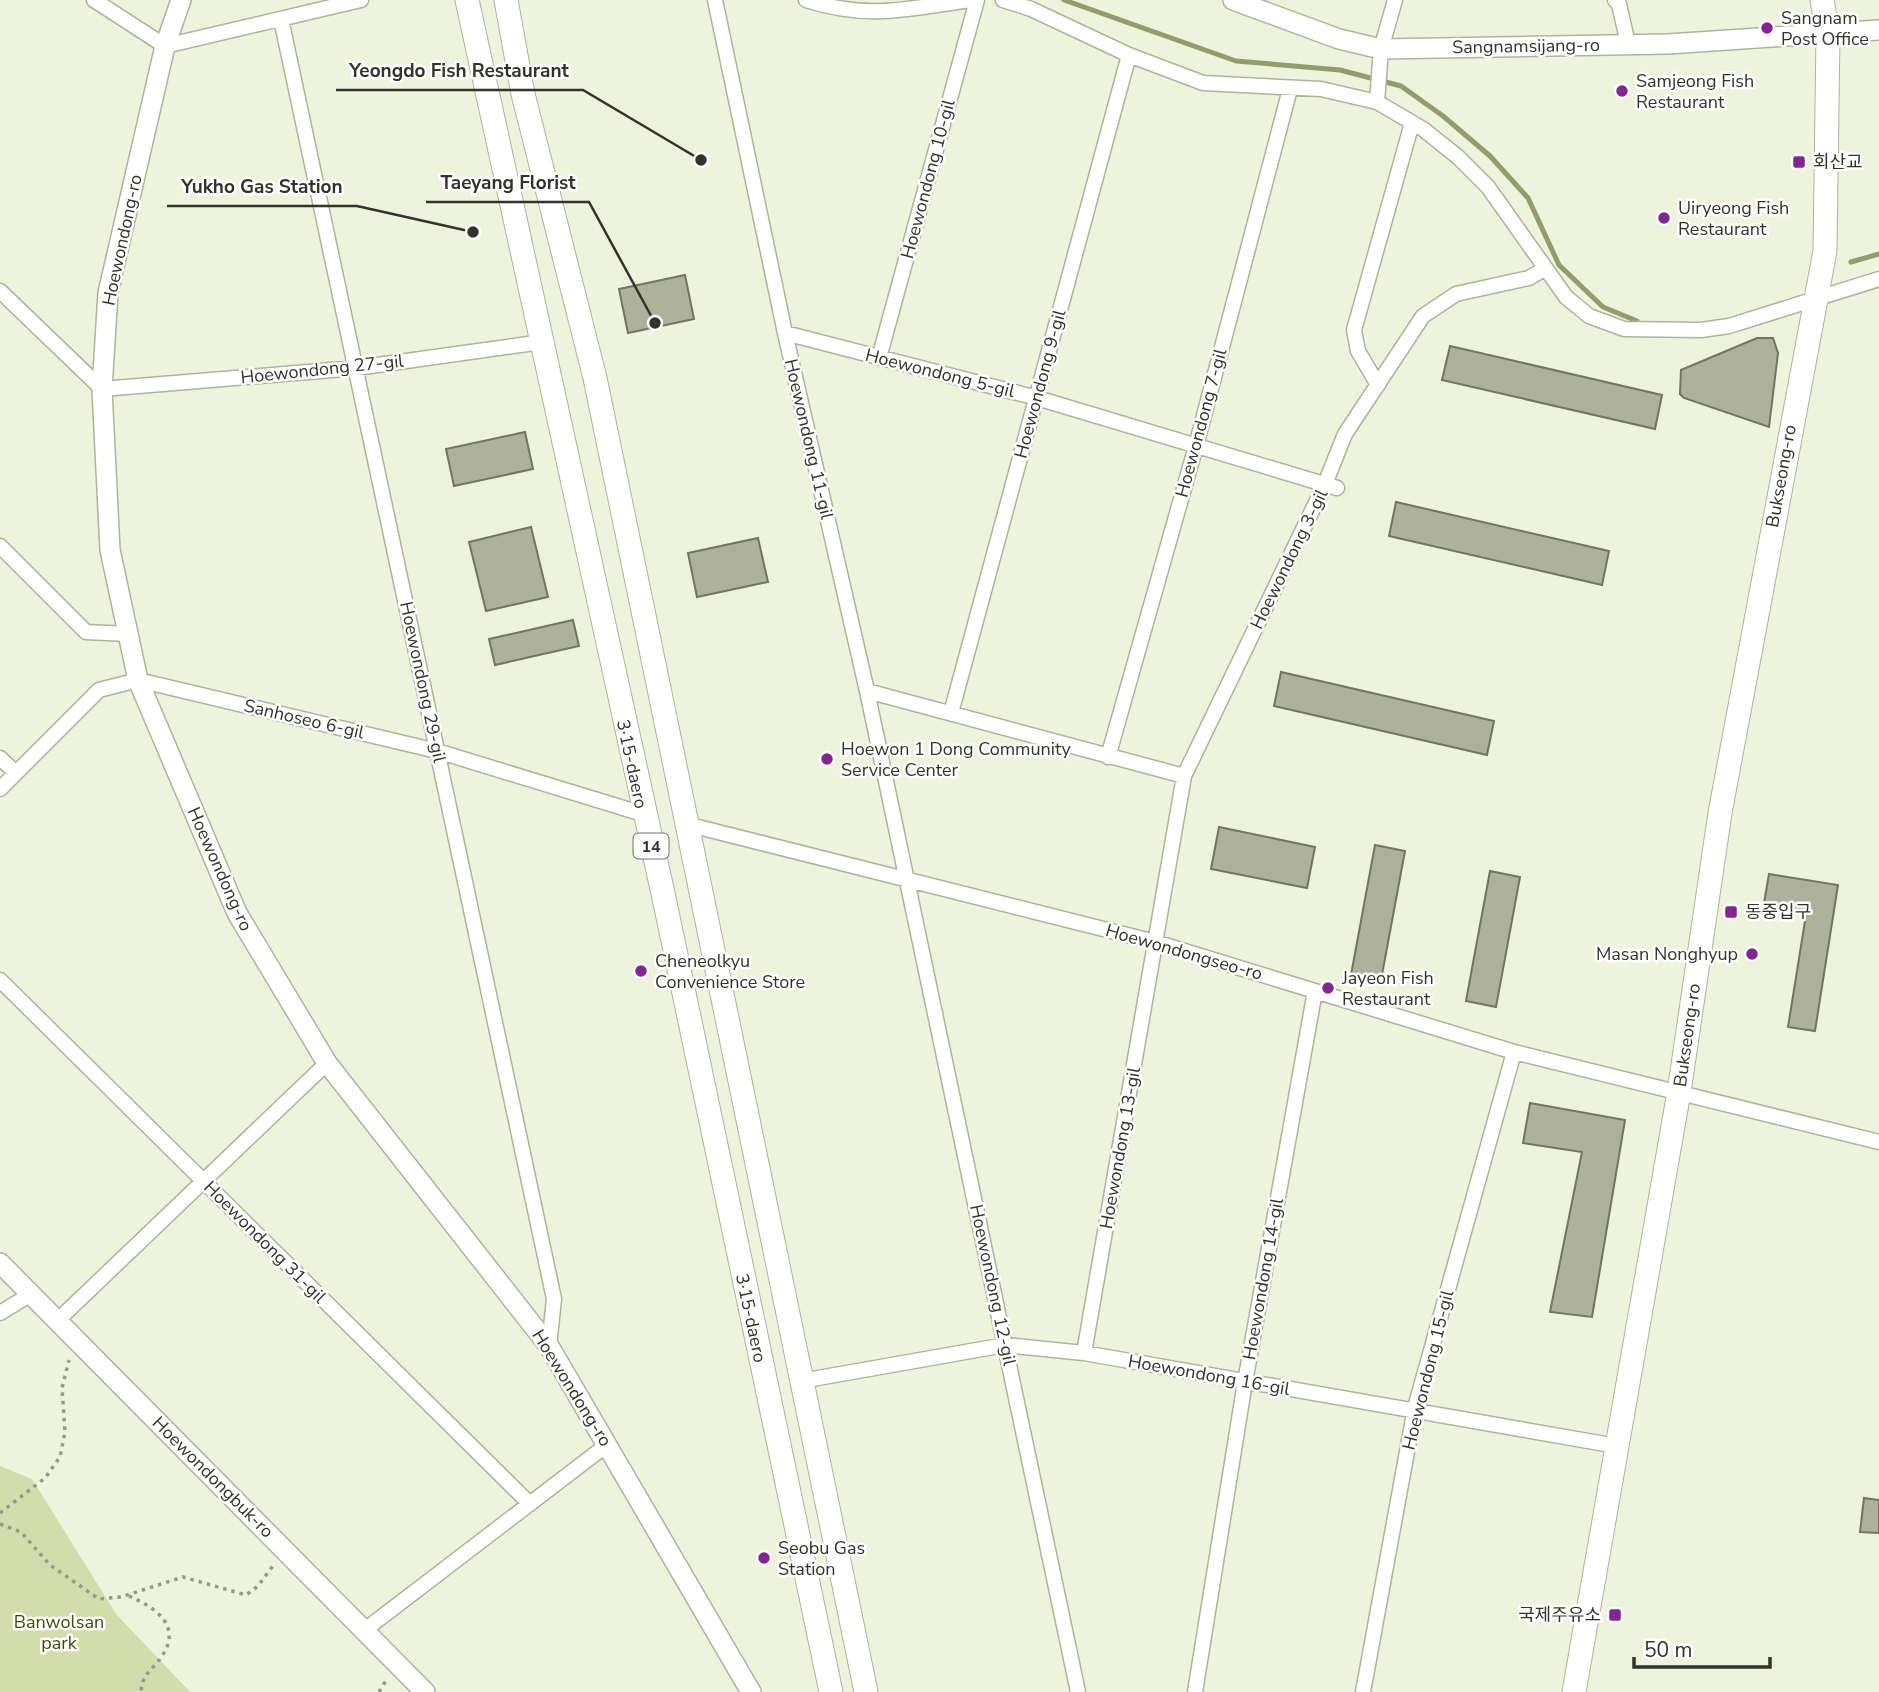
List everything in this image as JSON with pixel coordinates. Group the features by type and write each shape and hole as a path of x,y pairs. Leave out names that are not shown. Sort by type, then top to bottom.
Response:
{"main road":[{"name":"Hoewondong-ro","path":"181,0 165,46 108,293 102,389 110,550 138,680 237,913 327,1063 549,1346 751,1692"},
{"name":"3·15-daero","path":"467,0 643,814 664,898 830,1691"},
{"name":"3·15-daero","path":"506,0 523,94 594,377 866,1692"},
{"name":"Sangnamsijang-ro","path":"1233,0 1258,5 1380,58 1879,30"},
{"path":"1822,0 1828,34"},
{"name":"Bukseong-ro","path":"1574,1692 1679,1092 1720,813 1825,251 1828,34"},
{"name":"Hoewondongbuk-ro","path":"0,1263 366,1629 395,1665 425,1692"}],"street":[{"path":"94,0 165,46 361,0"},
{"name":"Hoewondong 11-gil","path":"715,0 785,333 907,877"},
{"path":"806,0 840,11 874,14 970,0"},
{"name":"Hoewondong 10-gil","path":"879,358 977,0"},
{"path":"1003,0 1031,9 1129,55 1203,83 1321,89 1377,97 1458,157 1488,187 1566,297 1589,316 1624,329 1700,330 1730,326 1817,296 1879,279"},
{"path":"1377,97 1380,58 1395,0"},
{"path":"1615,0 1619,4 1628,44"},
{"name":"Hoewondong 29-gil","path":"281,19 554,1299 549,1346"},
{"name":"Hoewondong 9-gil","path":"951,713 1129,55"},
{"name":"Hoewondong 7-gil","path":"1108,757 1196,446 1290,89"},
{"path":"1378,385 1358,351 1354,330 1412,122"},
{"name":"Hoewondong 3-gil","path":"1155,942 1184,776 1331,486 1345,434 1423,316 1456,294 1528,278 1544,269"},
{"path":"0,291 102,389"},
{"name":"Hoewondong 5-gil","path":"785,333 1037,398 1331,486"},
{"name":"Hoewondong 27-gil","path":"102,389 356,368 542,342"},
{"path":"0,547 86,632 128,634"},
{"name":"Sanhoseo 6-gil","path":"0,789 99,690 138,680 438,751 643,814"},
{"path":"867,691 1184,776"},
{"path":"0,758 16,773"},
{"name":"Hoewondongseo-ro","path":"686,824 907,877 1155,942 1514,1052 1879,1142"},
{"name":"Hoewondong 12-gil","path":"907,877 1078,1692"},
{"name":"Hoewondong 13-gil","path":"1084,1353 1155,942"},
{"name":"Hoewondong 31-gil","path":"0,980 530,1504"},
{"name":"Hoewondong 14-gil","path":"1195,1692 1245,1382 1315,991"},
{"name":"Hoewondong 15-gil","path":"1363,1692 1415,1408 1514,1052"},
{"path":"57,1321 327,1063"},
{"path":"0,1313 31,1294"},
{"name":"Hoewondong 16-gil","path":"801,1381 1005,1345 1084,1353 1245,1382 1415,1408 1617,1446"},
{"path":"366,1629 608,1444"}],"path":[{"path":"0,1513 45,1478 60,1457 65,1432 62,1388 77,1342"},
{"path":"0,1524 21,1532 50,1566 92,1596 106,1600 183,1577 246,1595 258,1586 283,1546"},
{"path":"127,1595 155,1608 167,1621 169,1631 166,1648 143,1677 141,1692"}],"green space":[{"name":"Banwolsan park","path":"0,1466 32,1479 116,1614 190,1692 0,1692"}],"building":[{"path":"685,275 694,319 628,333 619,289"},
{"path":"1757,338 1773,338 1778,353 1769,427 1684,398 1680,394 1681,370"},
{"path":"1450,346 1662,395 1655,429 1442,380"},
{"path":"525,432 533,469 454,486 446,449"},
{"path":"1396,502 1609,551 1602,585 1389,536"},
{"path":"531,527 548,597 486,611 469,542"},
{"path":"758,538 768,582 697,597 688,553"},
{"path":"573,620 579,646 495,665 489,639"},
{"path":"1281,672 1494,721 1487,755 1274,706"},
{"path":"1219,827 1315,847 1307,888 1211,869"},
{"path":"1375,845 1405,851 1381,980 1351,975"},
{"path":"1490,871 1520,877 1496,1007 1466,1001"},
{"path":"1769,874 1838,885 1815,1031 1788,1027 1806,915 1763,909"},
{"path":"1530,1103 1625,1120 1592,1317 1550,1312 1582,1152 1523,1143"},
{"path":"1864,1498 1879,1500 1879,1533 1860,1532"}],"waterway":[{"path":"1064,0 1236,61 1340,70 1401,86 1443,116 1490,156 1528,198 1559,265 1603,307 1637,321"},
{"path":"1851,262 1879,254"}],"place":[{"name":"Sangnam Post Office","path":"1767,28"},
{"name":"Samjeong Fish Restaurant","path":"1622,91"},
{"name":"Yeongdo Fish Restaurant","path":"701,160"},
{"name":"회산교","path":"1799,162"},
{"name":"Uiryeong Fish Restaurant","path":"1664,218"},
{"name":"Yukho Gas Station","path":"473,232"},
{"name":"Taeyang Florist","path":"655,323"},
{"name":"Hoewon 1 Dong Community Service Center","path":"827,759"},
{"name":"동중입구","path":"1731,912"},
{"name":"Masan Nonghyup","path":"1752,954"},
{"name":"Cheneolkyu Convenience Store","path":"641,971"},
{"name":"Jayeon Fish Restaurant","path":"1328,988"},
{"name":"Seobu Gas Station","path":"764,1558"},
{"name":"국제주유소","path":"1615,1615"}]}
